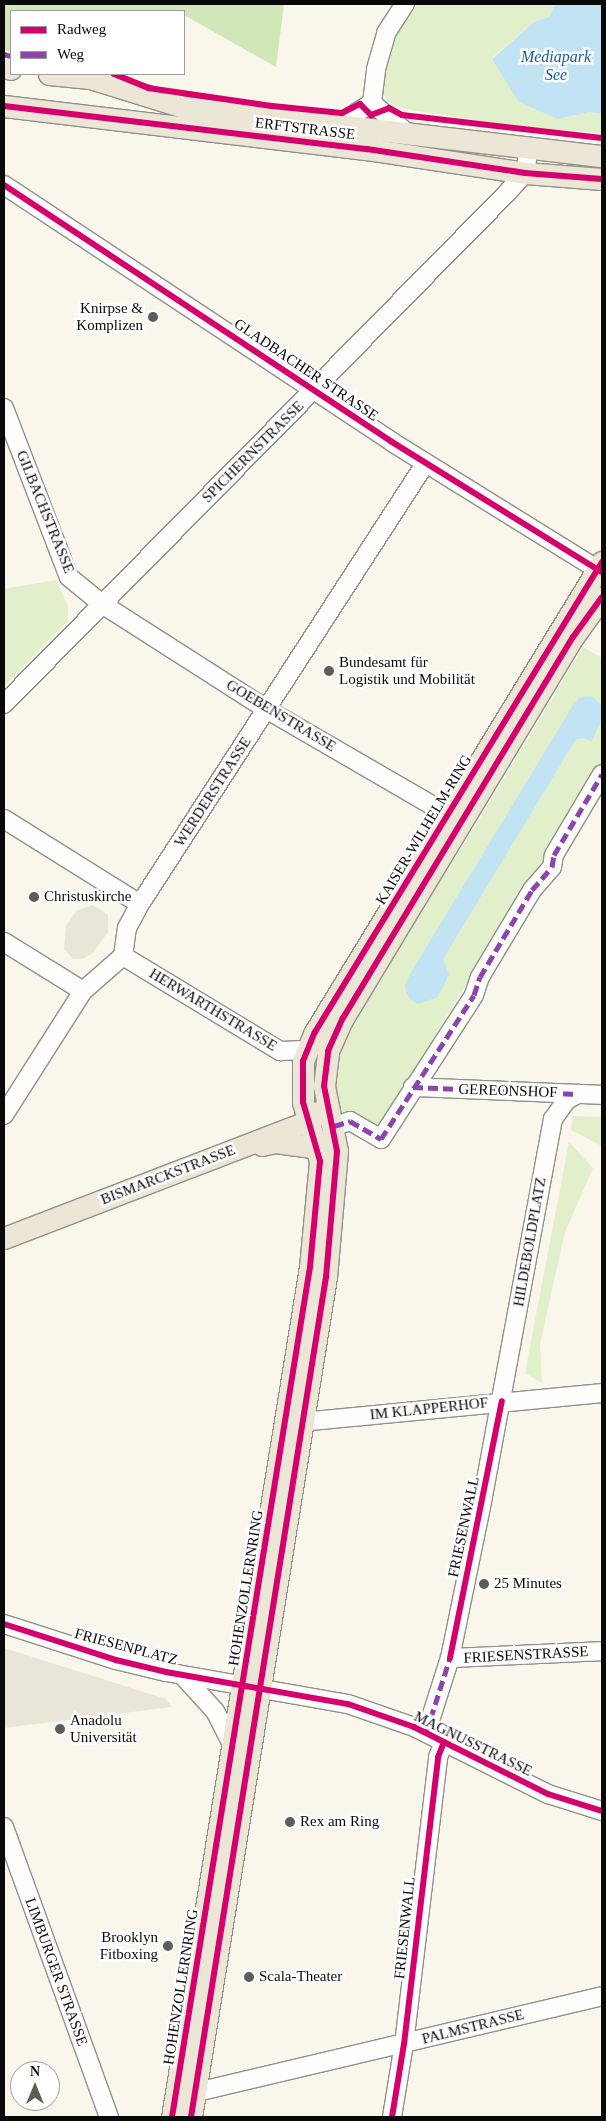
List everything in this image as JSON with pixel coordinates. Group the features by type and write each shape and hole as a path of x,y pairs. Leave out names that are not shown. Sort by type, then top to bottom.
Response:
{"main road":[{"name":"ERFTSTRASSE","path":"57,75 98,80 183,107 602,156"},
{"name":"ERFTSTRASSE","path":"4,106 367,149 525,172 602,179"},
{"name":"KAISER-WILHELM-RING","path":"334,1126 327,1104 324,1068 333,1036 455,819 601,568"},
{"name":"KAISER-WILHELM-RING","path":"306,1111 302,1070 306,1050 573,638 602,597"},
{"name":"BISMARCKSTRASSE","path":"4,1238 237,1149 306,1111 327,1104"},
{"name":"HOHENZOLLERNRING","path":"294,1422 320,1161 318,1148 306,1111"},
{"name":"HOHENZOLLERNRING","path":"191,2117 197,2092 251,1687 294,1422 326,1277 336,1177 334,1126"},
{"path":"237,1149 275,1142 318,1148"},
{"name":"HOHENZOLLERNRING","path":"172,2117 233,1746 251,1687"}],"street":[{"path":"372,103 376,69 386,33 405,4"},
{"path":"337,125 372,103"},
{"path":"372,103 407,132"},
{"path":"525,172 529,148"},
{"name":"SPICHERNSTRASSE","path":"4,704 313,392 525,172"},
{"name":"GLADBACHER STRASSE","path":"4,185 284,368 313,392 424,464 601,568"},
{"name":"GILBACHSTRASSE","path":"4,408 69,577 102,604"},
{"name":"WERDERSTRASSE","path":"123,956 127,928 140,904 424,464"},
{"name":"GOEBENSTRASSE","path":"102,604 266,708 455,819"},
{"path":"334,1126 350,1121 381,1139 474,995 480,977 532,890 552,867 554,855 602,774"},
{"path":"4,819 140,904"},
{"path":"4,942 83,991"},
{"path":"4,1115 83,991 123,956"},
{"name":"HERWARTHSTRASSE","path":"123,956 280,1051 306,1050"},
{"name":"GEREONSHOF","path":"413,1087 602,1095"},
{"name":"HILDEBOLDPLATZ","path":"502,1401 553,1119 567,1100 578,1094"},
{"name":"IM KLAPPERHOF","path":"294,1422 602,1393"},
{"name":"FRIESENWALL","path":"426,1733 450,1658 502,1401"},
{"name":"FRIESENPLATZ","path":"4,1625 116,1660 183,1676 251,1687"},
{"name":"FRIESENSTRASSE","path":"450,1658 602,1651"},
{"path":"183,1676 215,1711 233,1746"},
{"name":"MAGNUSSTRASSE","path":"251,1687 348,1704 426,1733 548,1794 602,1811"},
{"name":"FRIESENWALL","path":"392,2117 404,2044 436,1766 444,1742"},
{"name":"LIMBURGER STRASSE","path":"4,1827 109,2117"},
{"name":"PALMSTRASSE","path":"197,2092 602,1996"}],"green space":[{"path":"4,4 284,4 276,67 185,16 185,10 10,10 10,52 4,50"},
{"path":"417,4 555,4 549,17 534,22 492,58 558,119 589,112 602,114 602,133 512,126 393,107 383,94 385,68 396,35"},
{"path":"56,580 68,606 68,621 4,686 4,589"},
{"path":"583,647 602,658 602,763 380,1125 341,1112 333,1069 334,1056 354,1015 474,828"},
{"path":"573,1116 602,1117 602,1146 571,1130"},
{"path":"569,1142 593,1168 565,1232 540,1344 542,1383 525,1373"}],"shaded area":[{"path":"93,905 108,915 108,932 92,954 82,959 73,959 64,949 66,926 76,911"},
{"path":"4,1648 166,1699 172,1707 4,1728"}],"water":[{"name":"Mediapark See","path":"555,4 602,4 602,114 589,112 558,119 519,102 492,59 534,22 549,17"},
{"path":"586,696 593,697 602,706 602,720 591,742 585,738 576,739 443,959 449,974 438,997 418,1004 411,1000 406,992 405,985 410,974 572,707 578,699"}],"marked path":[{"path":"4,54 10,56"},
{"path":"334,1126 350,1121 381,1139 474,995 480,977 532,890 552,867 554,855 602,774"},
{"path":"413,1087 578,1094"},
{"path":"426,1733 450,1658"}],"cycle path":[{"path":"116,75 148,88 272,106 342,113 360,104 371,115 389,108 402,115 602,138"},
{"path":"4,106 367,149 525,173 602,179"},
{"path":"4,185 392,442 602,572"},
{"path":"172,2117 310,1267 320,1161 303,1102 303,1061 315,1032 602,562"},
{"path":"191,2117 326,1277 337,1151 324,1086 328,1051 343,1018 573,637 602,597"},
{"path":"450,1658 502,1401"},
{"path":"4,1624 116,1660 166,1672 348,1704 414,1727 548,1794 602,1811"},
{"path":"392,2117 404,2044 438,1757 444,1742"}],"place":[{"name":"Knirpse & Komplizen","path":"153,317"},
{"name":"Bundesamt für Logistik und Mobilität","path":"329,671"},
{"name":"Christuskirche","path":"34,897"},
{"name":"25 Minutes","path":"484,1584"},
{"name":"Anadolu Universität","path":"60,1729"},
{"name":"Rex am Ring","path":"290,1822"},
{"name":"Brooklyn Fitboxing","path":"168,1946"},
{"name":"Scala-Theater","path":"249,1977"}]}
